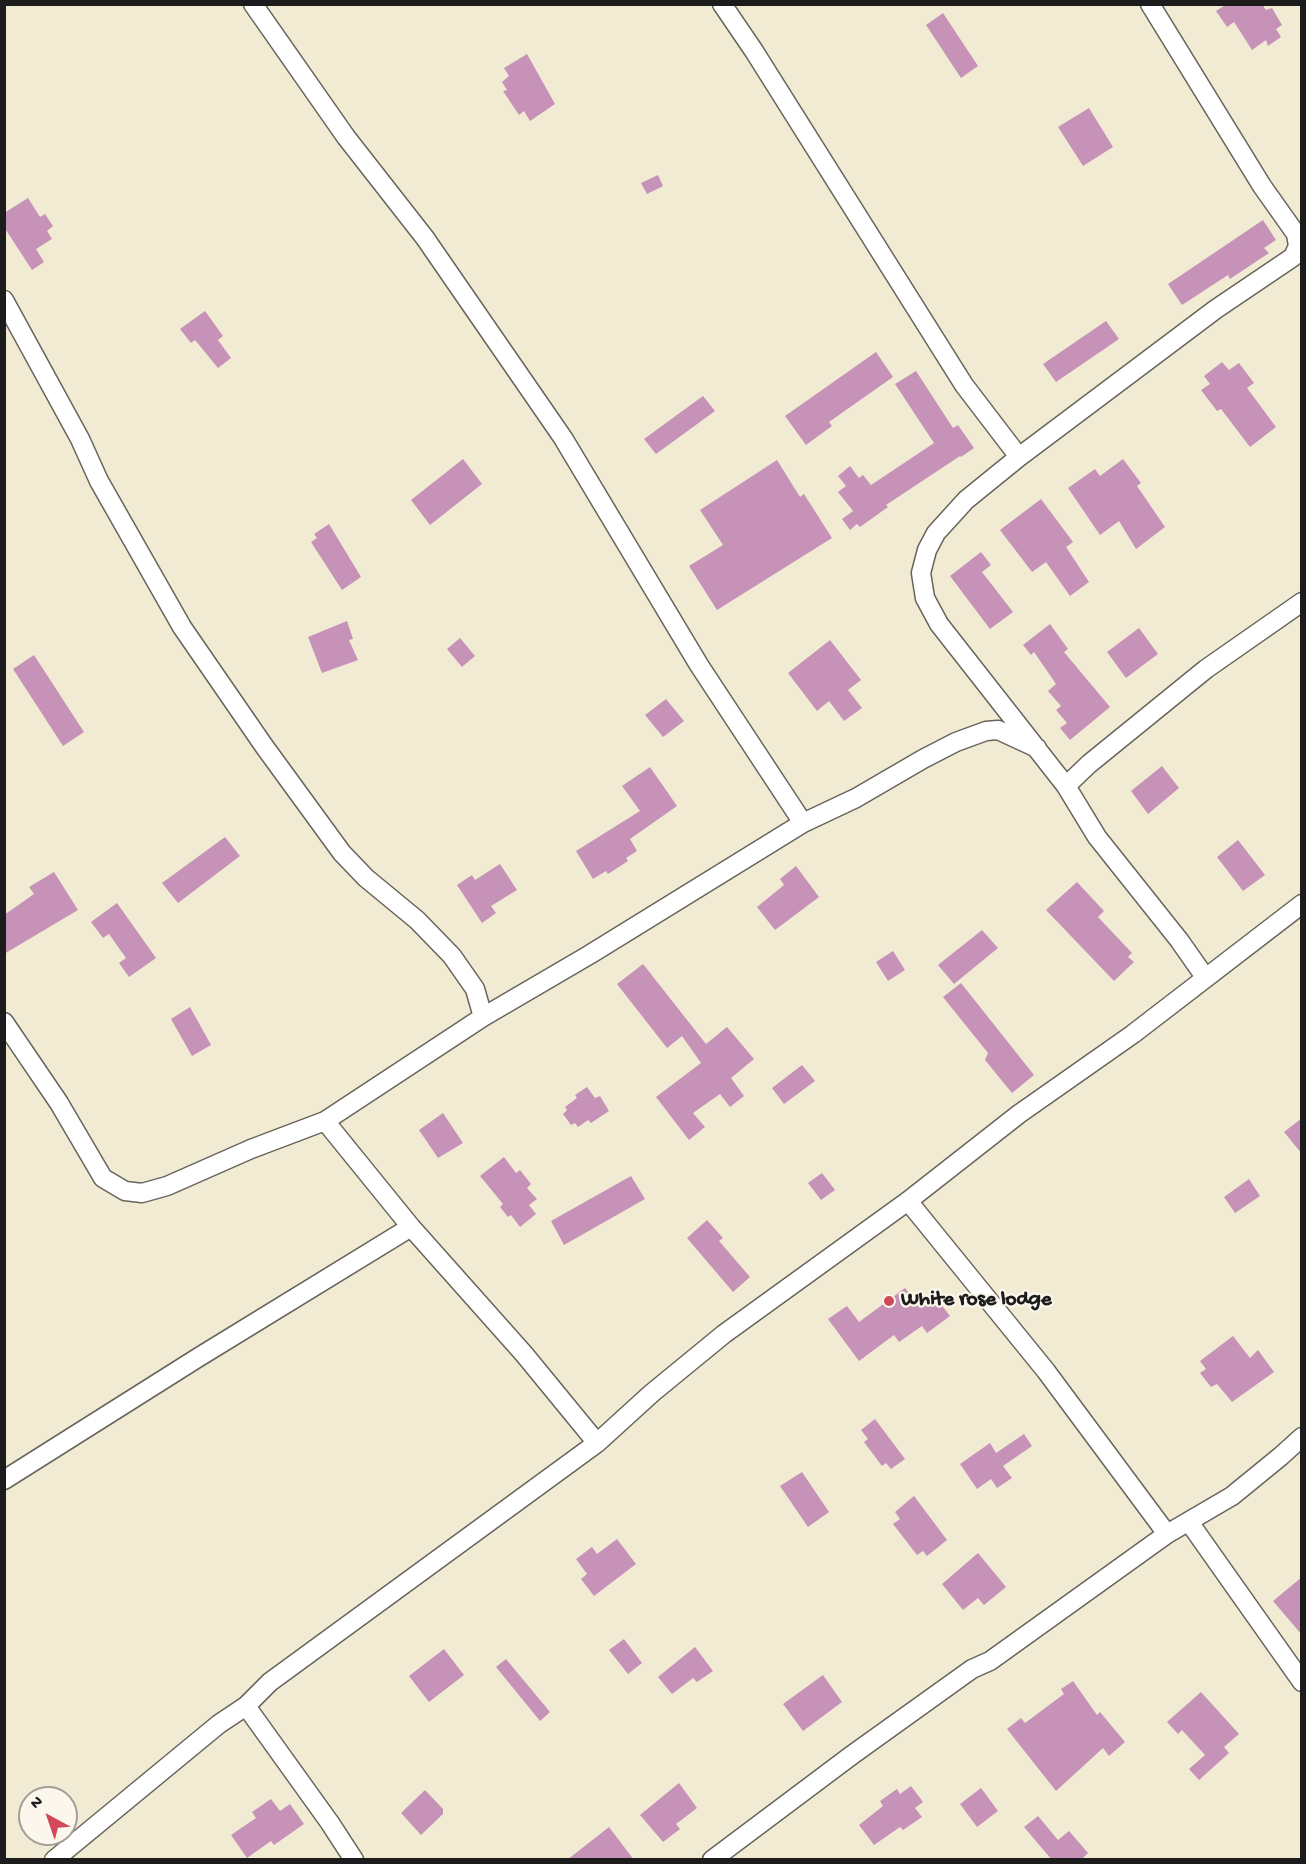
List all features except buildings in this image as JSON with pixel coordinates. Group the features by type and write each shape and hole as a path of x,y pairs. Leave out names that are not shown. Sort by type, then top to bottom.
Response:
{"street":[{"path":"253,4 346,137 425,238 563,438 699,664 802,823"},
{"path":"722,4 754,51 964,385 1019,457"},
{"path":"1150,4 1262,186 1296,234 1298,246 1293,257 1216,309 1019,457 966,501 936,532 927,550 921,573 925,598 939,624 1066,786 1097,837 1179,940 1205,977"},
{"path":"4,300 80,439 99,481 182,627 264,746 342,853 366,878 417,920 452,956 475,989 483,1017"},
{"path":"1066,786 1123,735 1206,669 1302,602"},
{"path":"4,1022 59,1103 103,1178 125,1191 142,1193 167,1186 251,1149 325,1121 483,1017 589,955 802,823 856,798 939,750 986,731 998,730 1037,748"},
{"path":"54,1860 219,1724 246,1706 270,1682 597,1443 652,1393 724,1334 908,1201 1019,1114 1133,1034 1302,904"},
{"path":"325,1121 411,1227 524,1354 597,1443"},
{"path":"908,1201 1046,1371 1167,1534"},
{"path":"4,1480 411,1227"},
{"path":"712,1860 972,1669 990,1661 1167,1534 1232,1496 1302,1437"},
{"path":"1189,1522 1302,1682"},
{"path":"246,1706 354,1860"}],"place":[{"name":"White rose lodge","path":"889,1301"}]}
